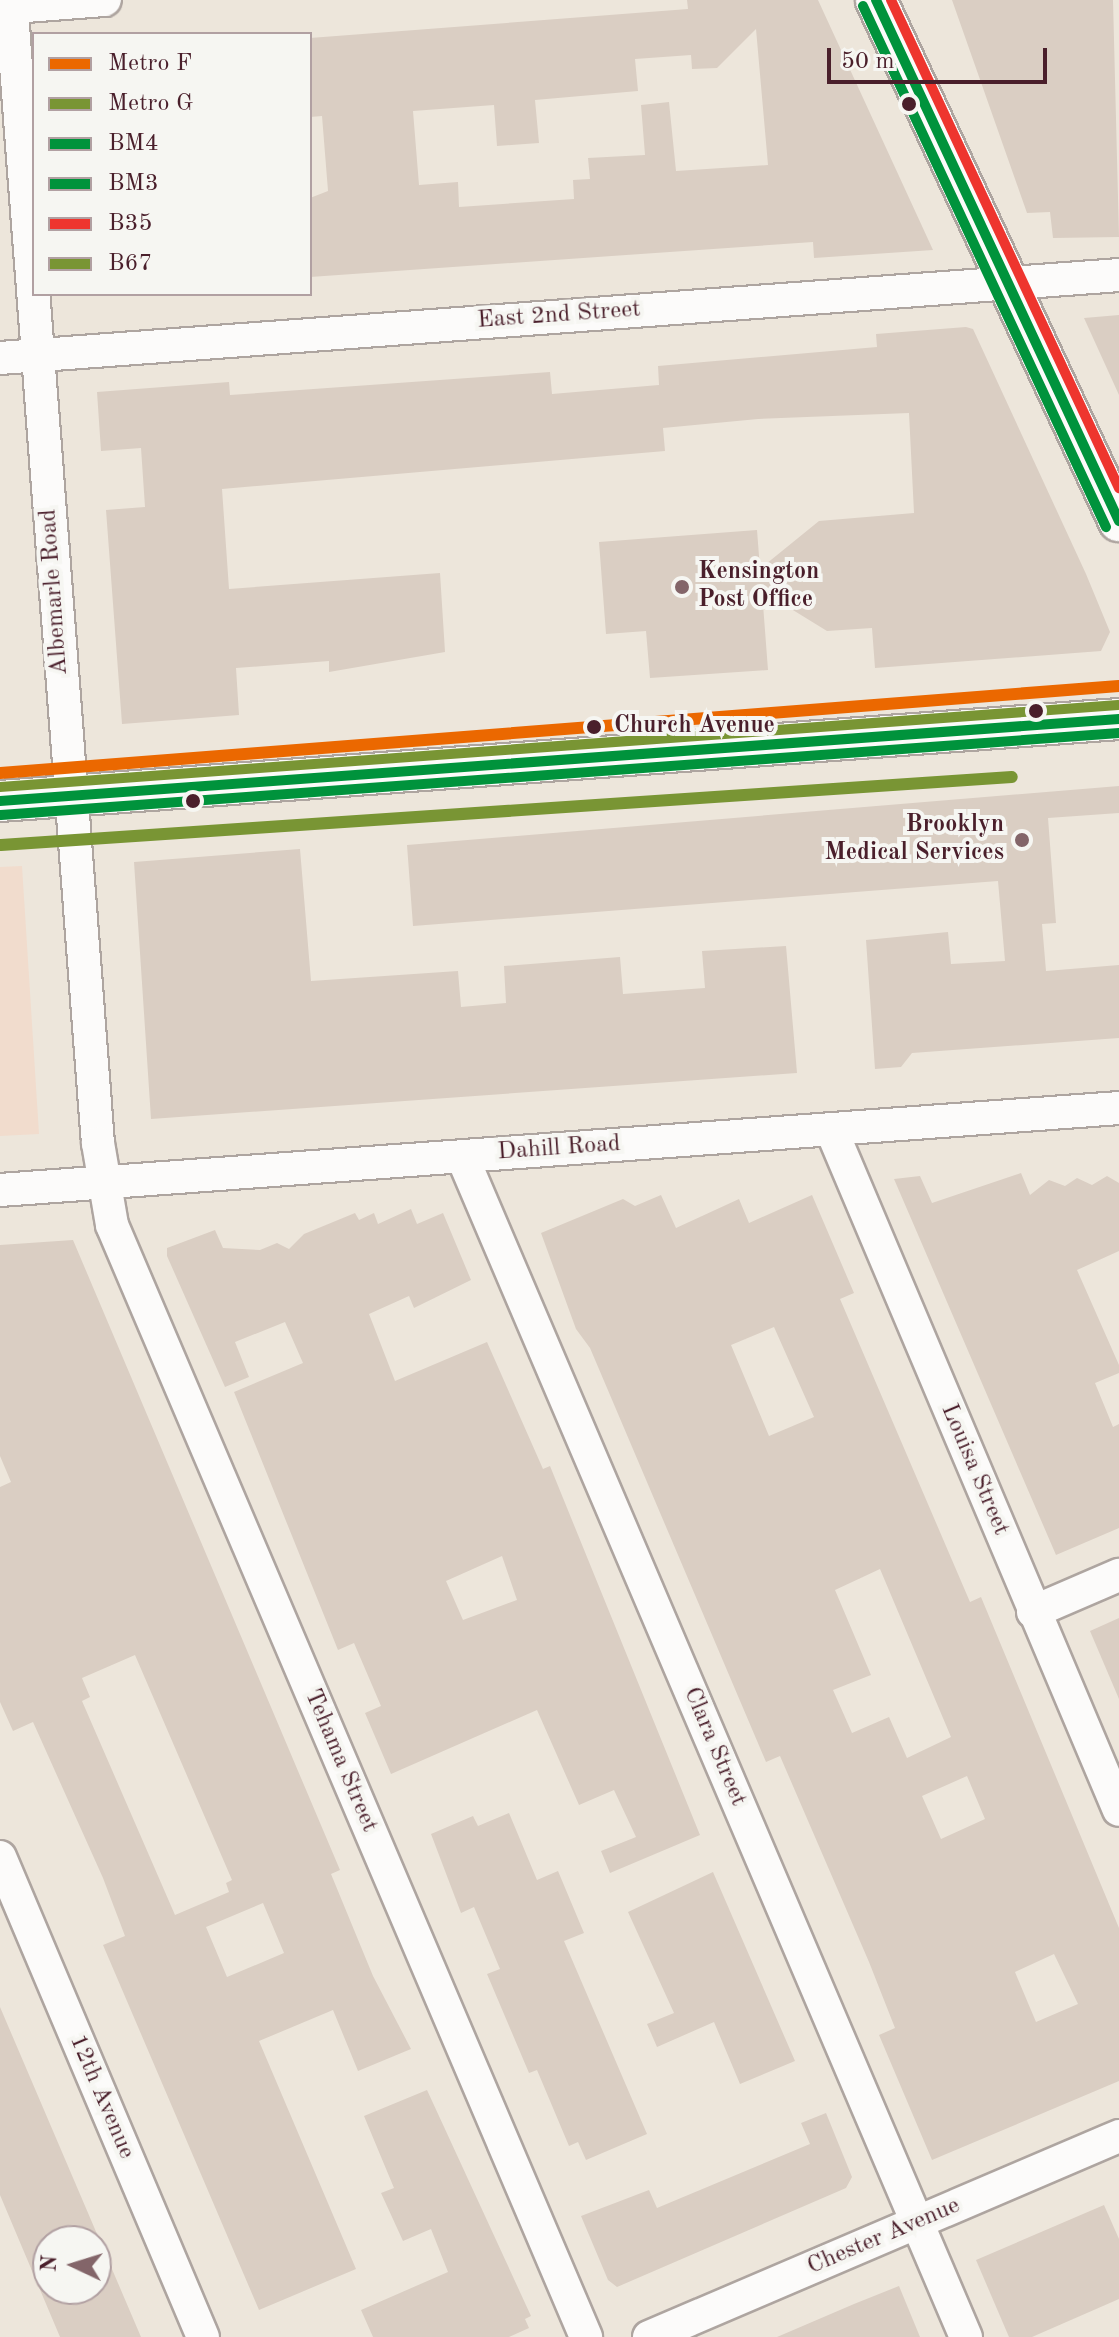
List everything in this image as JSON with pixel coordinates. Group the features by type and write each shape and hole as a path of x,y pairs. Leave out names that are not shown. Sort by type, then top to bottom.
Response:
{"main road":[{"path":"876,0 1119,521"},
{"path":"0,801 1119,719"}],"street":[{"path":"8,5 105,0"},
{"name":"Albemarle Road","path":"8,5 32,285"},
{"name":"East 2nd Street","path":"0,358 1119,275"},
{"name":"Albemarle Road","path":"33,296 71,796 105,1183"},
{"name":"Dahill Road","path":"0,1190 1119,1108"},
{"name":"Louisa Street","path":"831,1129 1119,1810"},
{"name":"Clara Street","path":"462,1156 966,2337"},
{"name":"Tehama Street","path":"105,1183 112,1225 586,2337"},
{"path":"1033,1612 1119,1575"},
{"name":"12th Avenue","path":"0,1857 203,2337"},
{"name":"Chester Avenue","path":"649,2337 1119,2136"}],"shaded area":[{"path":"22,866 39,1134 0,1136 0,867"}],"building":[{"path":"687,0 818,0 933,250 814,258 813,242 312,277 312,197 328,191 322,116 312,117 312,38 688,9","holes":["756,29 768,165 676,171 669,102 641,105 645,155 588,158 590,179 573,180 574,199 459,207 458,182 419,185 413,111 494,105 497,146 539,143 535,100 638,91 635,59 691,55 692,69 717,68"]},
{"path":"952,0 1113,0 1119,237 1053,238 1050,212 1027,213"},
{"path":"1119,315 1119,395 1084,318"},
{"path":"973,329 1086,574 1110,632 1101,651 875,668 872,628 827,631 762,591 768,670 650,678 646,631 606,634 599,542 757,530 760,569 819,521 914,513 909,413 758,419 663,428 665,451 222,489 229,589 440,573 445,652 329,672 329,661 236,668 239,715 122,724 106,510 145,507 141,448 101,451 97,392 229,382 230,395 550,372 552,394 659,385 658,366 877,347 876,334"},
{"path":"1119,786 1119,813 1048,818 1056,923 1042,924 1046,971 1119,965 1119,1038 912,1053 901,1067 875,1069 866,940 948,932 951,964 1005,961 998,881 413,926 407,845"},
{"path":"300,849 311,981 458,971 461,1007 506,1003 504,966 620,957 623,994 705,988 702,951 786,946 797,1073 151,1119 134,862"},
{"path":"1021,1173 1030,1195 1049,1180 1065,1186 1077,1178 1092,1185 1107,1176 1119,1183 1119,1251 1077,1270 1119,1365 1119,1373 1095,1383 1113,1427 1119,1424 1119,1528 1056,1555 894,1179 920,1176 932,1203"},
{"path":"661,1195 676,1228 739,1199 749,1223 812,1195 854,1293 840,1299 970,1602 981,1597 1119,1928 1119,2081 932,2160 879,2035 895,2028 869,1962 780,1756 766,1762 590,1348 576,1329 541,1233 623,1199 635,1206","holes":["774,1327 814,1417 769,1436 731,1345","880,1569 951,1737 907,1758 889,1717 852,1733 833,1690 871,1675 835,1590","967,1776 985,1819 941,1839 922,1796","1054,1954 1078,2004 1036,2022 1015,1972"]},
{"path":"411,1209 417,1224 443,1213 471,1280 414,1308 409,1296 369,1314 395,1381 487,1342 543,1469 550,1466 700,1835 610,1873 601,1851 636,1837 614,1790 579,1805 537,1710 391,1774 365,1713 381,1706 354,1643 338,1650 234,1392 303,1363 285,1322 235,1342 249,1377 225,1387 167,1256 167,1248 215,1230 223,1248 260,1250 277,1243 289,1249 304,1234 355,1213 359,1220 374,1213 378,1224","holes":["502,1556 517,1600 463,1620 446,1581"]},
{"path":"73,1240 340,1870 331,1874 373,1976 411,2049 358,2071 333,2010 259,2041 356,2269 259,2310 103,1945 125,1936 103,1878 33,1722 13,1731 0,1702 0,1487 11,1482 0,1456 0,1245","holes":["135,1655 232,1880 226,1883 229,1892 175,1915 82,1701 90,1697 82,1678","263,1903 284,1953 227,1977 206,1927"]},
{"path":"1119,1618 1119,1699 1090,1631"},
{"path":"509,1813 537,1880 558,1871 584,1933 564,1941 647,2134 586,2160 578,2142 569,2146 537,2070 529,2073 487,1974 500,1969 474,1907 461,1913 431,1834 473,1816 478,1826"},
{"path":"713,1872 795,2061 740,2084 714,2022 657,2047 647,2024 674,2013 628,1912"},
{"path":"0,2007 93,2225 32,2225 32,2271 0,2195"},
{"path":"427,2090 531,2316 525,2319 529,2328 509,2337 373,2337 361,2310 448,2272 431,2229 403,2241 381,2193 394,2188 364,2116"},
{"path":"826,2113 852,2177 846,2188 617,2287 608,2280 581,2216 649,2190 657,2208 810,2144 801,2123"},
{"path":"1104,2205 1119,2239 1119,2299 1032,2337 1009,2337 976,2260"},
{"path":"112,2269 141,2337 60,2337 46,2305 112,2305"},
{"path":"899,2286 920,2337 777,2337 854,2304"}],"metro line":[{"name":"F","path":"0,773 1119,686"},
{"name":"G","path":"1,845 1012,777"}],"transit line":[{"name":"BM4","path":"876,0 1119,521"},
{"name":"B35","path":"891,0 1119,488"},
{"name":"BM3","path":"863,6 1106,527"},
{"name":"B67","path":"0,787 1118,705"},
{"name":"BM4","path":"0,801 1119,719"},
{"name":"BM3","path":"1,815 1119,733"}],"place":[{"name":"Kensington Post Office","path":"682,587"},
{"name":"Church Avenue","path":"594,727"},
{"name":"Brooklyn Medical Services","path":"1022,840"}]}
